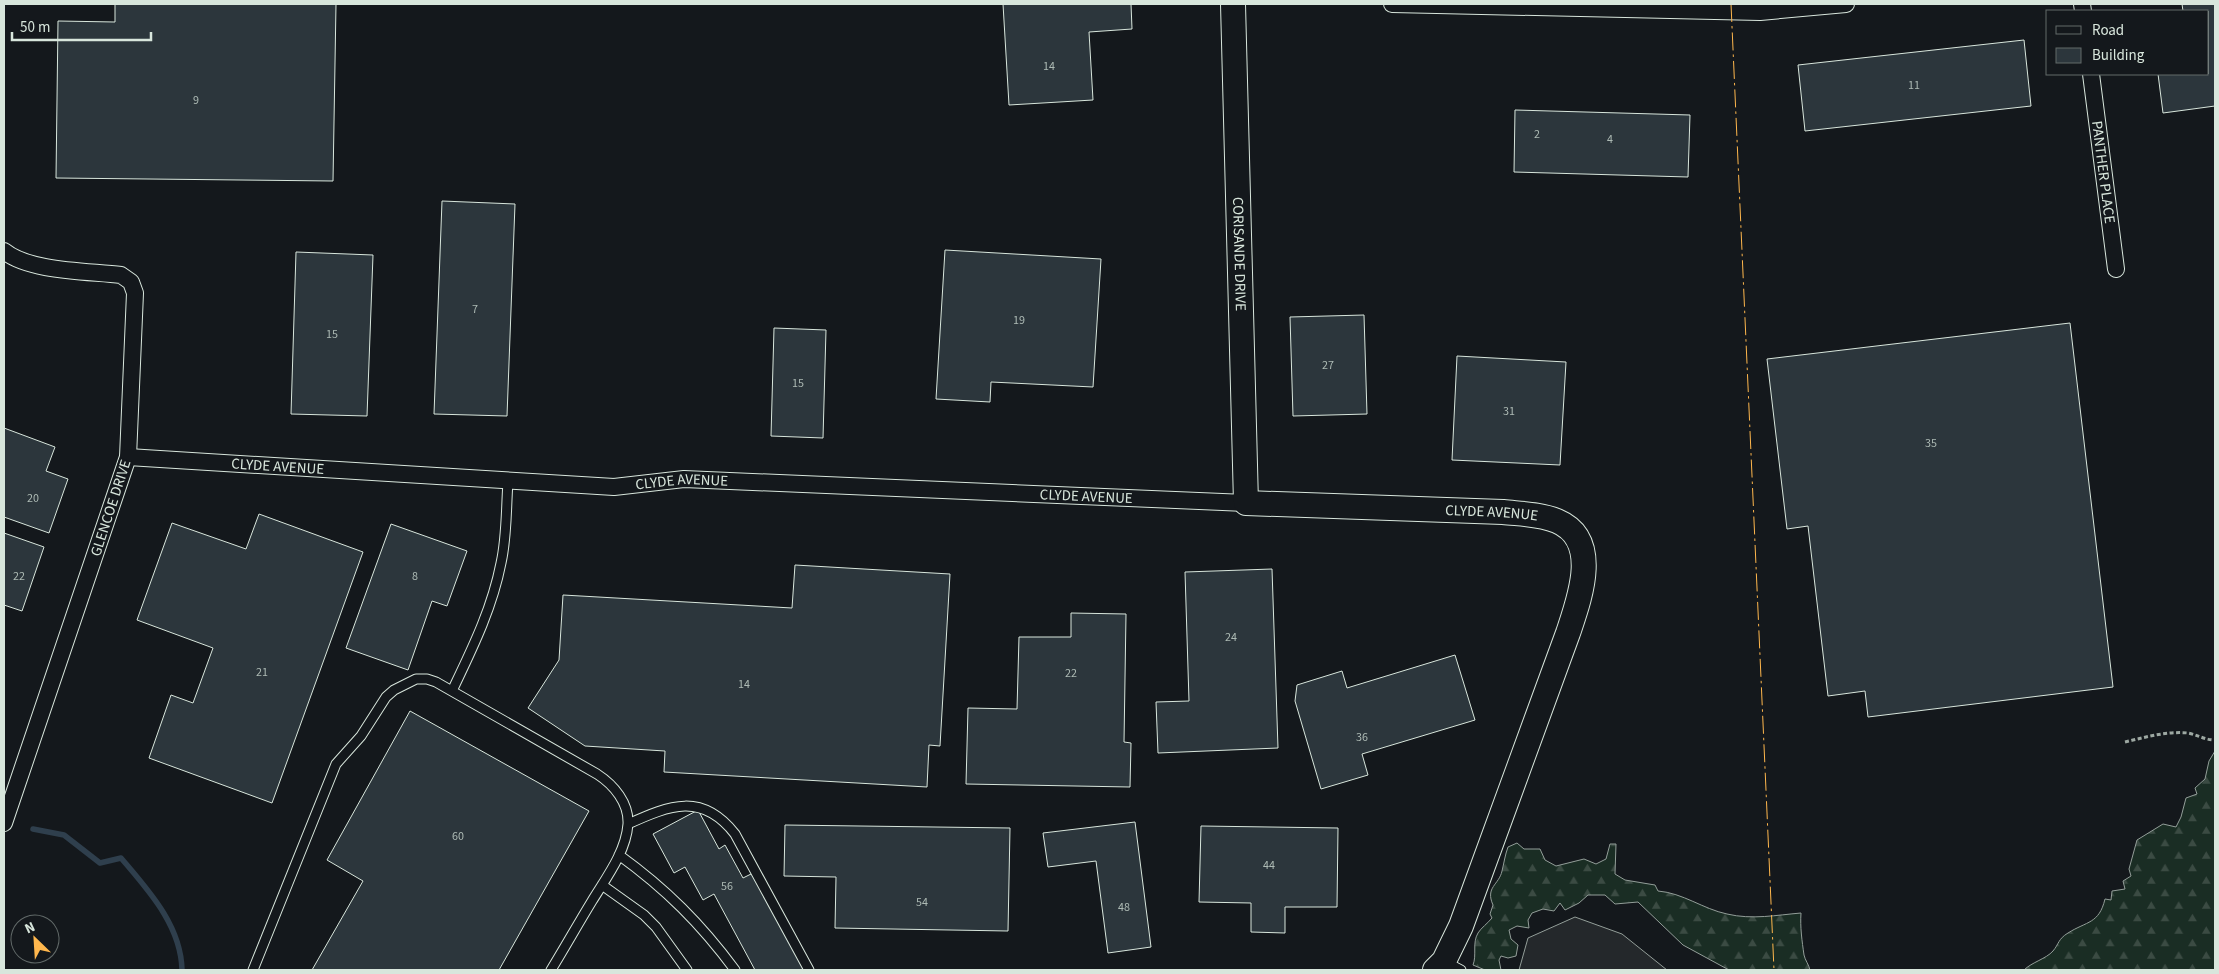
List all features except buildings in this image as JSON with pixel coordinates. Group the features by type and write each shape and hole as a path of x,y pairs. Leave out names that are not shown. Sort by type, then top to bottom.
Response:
{"street":[{"name":"CORISANDE DRIVE","path":"1233,4 1246,503"},
{"path":"1392,4 1760,12 1846,4"},
{"name":"PANTHER PLACE","path":"2091,75 2116,269"},
{"name":"GLENCOE DRIVE","path":"4,251 10,256 36,264 121,275 131,282 135,293 128,458 4,823"},
{"name":"CLYDE AVENUE","path":"128,458 614,487 684,479 1503,512 1540,516 1558,521 1574,532 1581,546 1583,560 1582,591 1447,967"}],"lane":[{"path":"452,691 480,633 493,598 502,561 508,482"},
{"path":"253,970 336,764 362,736 386,697 394,690 416,679 427,679 436,682 608,782 618,793 626,808 628,824 619,855 551,970"},
{"path":"628,824 669,807 686,805 701,807 726,822 735,834 809,970"},
{"path":"619,855 680,904 736,970"},
{"path":"602,885 644,915 656,927 687,970"}],"path":[{"path":"2125,742 2170,732 2191,734 2208,740 2215,740"}],"green space":[{"path":"2215,751 2215,970 2024,970 2050,954 2065,935 2096,918 2105,899 2111,900 2112,891 2125,889 2123,881 2131,876 2129,869 2137,840 2163,824 2176,827 2186,798 2197,794 2195,788 2205,779 2209,761"},
{"path":"1517,843 1524,849 1540,849 1545,860 1556,866 1584,859 1596,864 1606,859 1610,844 1616,844 1615,874 1625,880 1655,885 1658,891 1667,892 1718,912 1736,916 1801,913 1804,955 1810,970 1729,970 1683,945 1638,902 1615,904 1605,895 1588,895 1579,903 1565,910 1560,903 1554,911 1543,909 1532,913 1528,920 1529,928 1517,926 1509,930 1511,939 1518,945 1516,956 1508,958 1501,956 1499,960 1501,970 1485,970 1473,965 1476,937 1479,931 1492,918 1490,914 1493,905 1491,899 1492,890 1500,876 1508,847"}],"shaded area":[{"path":"1575,917 1622,934 1667,970 1519,970 1528,938"}],"waterway":[{"path":"33,829 64,835 100,863 121,858 152,896 169,923 176,938 182,970"}],"power":[{"path":"1731,4 1774,970"}]}
